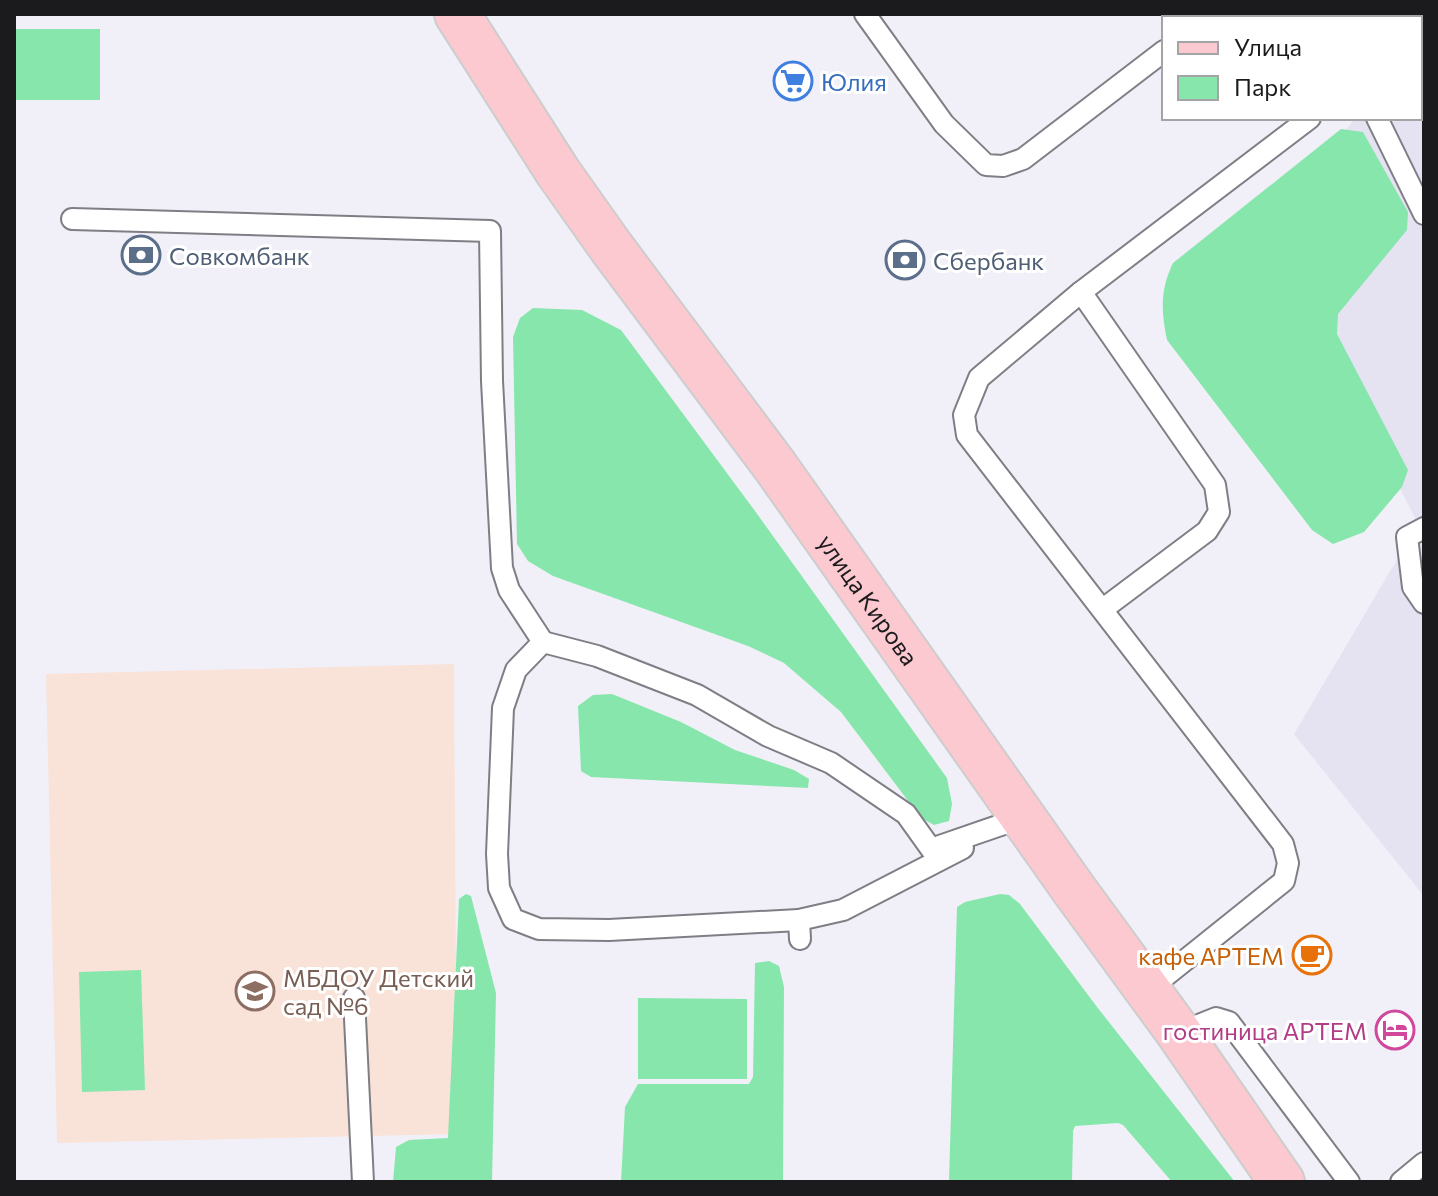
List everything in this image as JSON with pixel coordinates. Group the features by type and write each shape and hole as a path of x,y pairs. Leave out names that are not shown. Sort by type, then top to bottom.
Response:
{"main road":[{"name":"улица Кирова","path":"457,14 558,172 775,466 1282,1182"}],"lane":[{"path":"865,14 944,124 986,165 1003,166 1023,159 1162,53"},
{"path":"1148,990 1284,881 1288,863 1283,844 967,435 964,415 979,378 1081,292 1307,120"},
{"path":"1378,120 1424,214"},
{"path":"72,219 490,231 492,381 502,568 509,590 543,642 597,656 697,695 768,736 831,763 906,814 931,849 1024,817"},
{"path":"1081,292 1215,485 1219,512 1207,531 1103,609"},
{"path":"1424,528 1407,537 1413,587 1424,603"},
{"path":"543,642 516,670 503,708 497,854 499,888 513,919 539,929 799,930 1024,817"},
{"path":"354,998 363,1182"},
{"path":"1179,1033 1216,1018 1229,1022 1349,1182"},
{"path":"1401,1182 1424,1163"}],"shaded area":[{"path":"1424,29 1424,896 1294,734 1418,524 1270,230 1353,120 1422,120"},
{"name":"МБДОУ Детский сад №6","path":"454,664 457,1134 57,1143 46,674"}],"green space":[{"path":"14,29 100,29 100,100 14,100"},
{"path":"1341,129 1363,132 1408,212 1407,230 1338,314 1337,334 1408,470 1402,487 1364,532 1333,544 1312,530 1167,340 1163,301 1173,263"},
{"path":"533,308 582,310 621,330 947,778 952,804 949,821 934,825 921,818 841,712 784,663 748,646 553,576 528,561 517,544 513,337 520,318"},
{"path":"612,694 681,722 735,750 794,770 809,779 808,788 591,777 581,771 578,706 593,695"},
{"path":"466,894 471,896 496,993 492,1182 393,1182 396,1147 409,1140 448,1138 459,899"},
{"path":"1000,894 1009,895 1020,904 1235,1182 1172,1182 1118,1123 1075,1126 1072,1182 949,1182 957,907 965,902"},
{"path":"769,961 779,966 784,987 783,1182 621,1182 625,1107 638,1084 749,1084 753,1077 755,963"},
{"path":"141,970 145,1090 82,1092 79,972"},
{"path":"638,998 747,999 747,1079 638,1079"}],"place":[{"name":"Юлия","path":"793,81"},
{"name":"Совкомбанк","path":"141,255"},
{"name":"Сбербанк","path":"905,260"},
{"name":"кафе АРТЕМ","path":"1312,955"},
{"name":"МБДОУ Детский сад №6","path":"255,991"},
{"name":"гостиница АРТЕМ","path":"1395,1030"}]}
